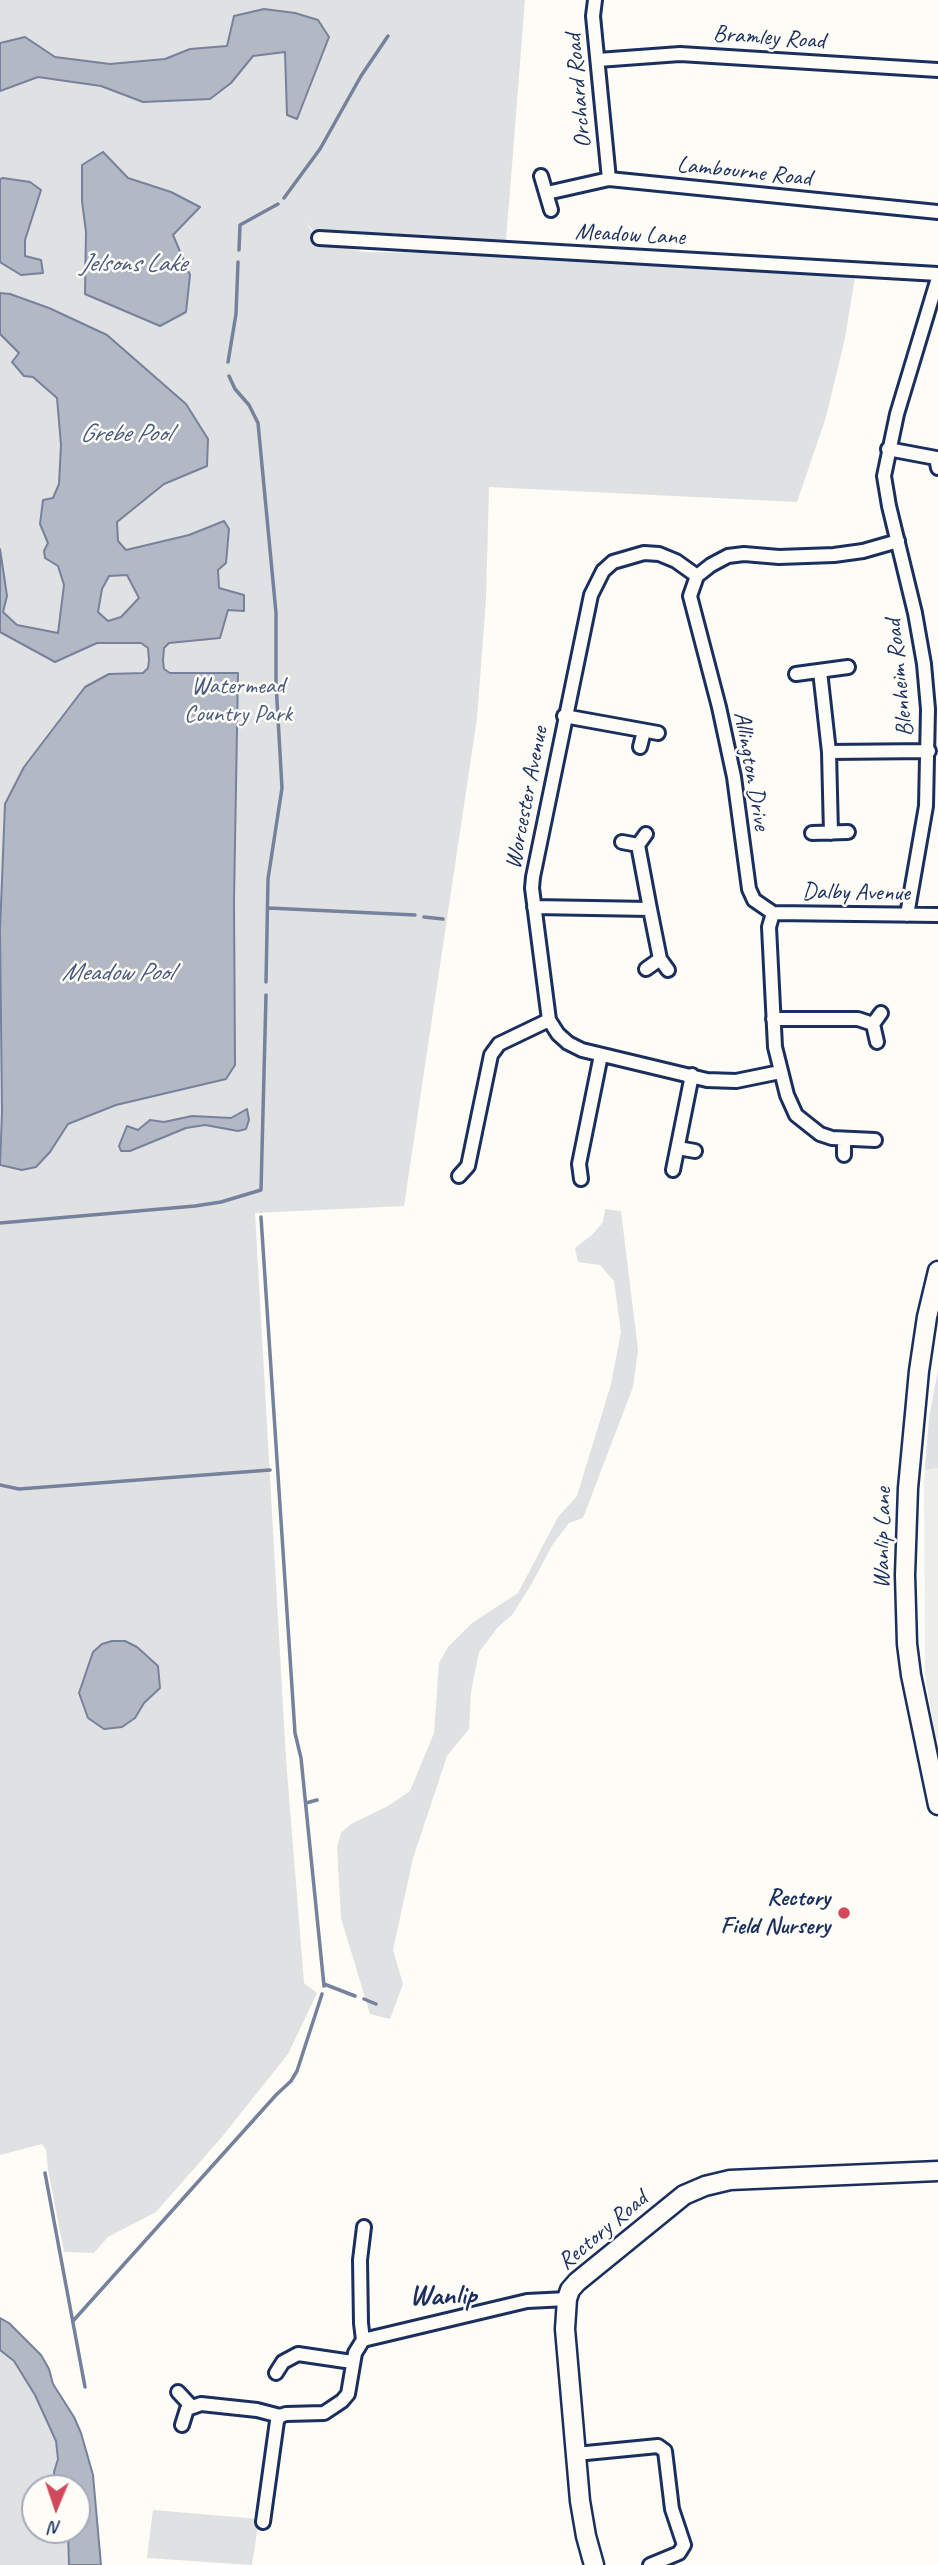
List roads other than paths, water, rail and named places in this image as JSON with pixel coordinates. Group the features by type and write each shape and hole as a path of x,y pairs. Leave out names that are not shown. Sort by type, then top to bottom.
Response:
{"street":[{"name":"Orchard Road","path":"595,0 593,16 609,179"},
{"name":"Bramley Road","path":"598,60 694,54 938,70"},
{"path":"541,176 551,210"},
{"name":"Lambourne Road","path":"547,193 609,179 938,212"},
{"name":"Meadow Lane","path":"318,238 938,276"},
{"name":"Blenheim Road","path":"907,915 926,806 929,751 924,664 884,476 888,449 909,370 938,276"},
{"path":"888,449 937,459"},
{"path":"697,576 728,556 834,555 863,551 898,541"},
{"name":"Worcester Avenue","path":"549,1020 532,888 534,865 591,595 603,571 613,562 644,553 659,554 676,561 697,576"},
{"name":"Allington Drive","path":"697,576 690,596 734,777 749,889 754,900 772,913"},
{"path":"796,674 848,667"},
{"path":"820,671 830,752 831,833"},
{"path":"564,716 658,733"},
{"path":"640,747 644,731"},
{"path":"830,752 929,751"},
{"path":"812,834 848,832"},
{"path":"646,834 638,845 664,964 646,969"},
{"path":"622,842 638,845"},
{"path":"534,907 650,909"},
{"path":"772,913 769,927 773,1019 780,1072 796,1115 820,1134 844,1139 875,1140"},
{"name":"Dalby Avenue","path":"772,913 938,915"},
{"path":"877,1042 873,1024 881,1013"},
{"path":"773,1019 858,1019 873,1024"},
{"path":"469,1171 491,1055 499,1044 549,1020 568,1043 601,1055 707,1080 736,1081 780,1072"},
{"path":"581,1179 573,1164 601,1055"},
{"path":"673,1170 692,1076"},
{"path":"844,1139 844,1155"},
{"path":"678,1148 695,1152"},
{"name":"Wanlip Lane","path":"938,1271 927,1317 919,1371 908,1488 905,1575 907,1644 911,1675 938,1805"},
{"name":"Rectory Road","path":"594,2565 586,2536 565,2329 570,2290 621,2244 684,2195 705,2186 730,2180 938,2171"},
{"path":"183,2425 187,2409 201,2404 243,2408 280,2416 313,2414 332,2409 348,2394 352,2362 363,2340 360,2260 364,2227"},
{"path":"363,2340 527,2301 567,2299"},
{"path":"276,2373 296,2347 352,2362"},
{"path":"178,2392 191,2406"},
{"path":"263,2522 277,2421 280,2416"},
{"path":"576,2454 658,2446 665,2451 672,2509 684,2546 679,2553 650,2565"}],"water":[{"path":"264,9 295,13 318,20 329,37 297,119 287,115 285,52 253,56 231,83 210,99 143,102 101,86 38,77 0,91 0,43 25,37 55,57 110,64 165,59 190,49 227,46 234,16"},
{"name":"Jelsons Lake","path":"103,152 128,178 171,192 200,207 173,235 190,275 186,312 160,326 85,294 86,232 82,201 82,165"},
{"path":"0,179 30,182 41,190 25,240 25,256 41,260 43,273 21,275 0,262"},
{"name":"Meadow Pool","path":"0,293 49,308 107,335 186,404 208,439 207,466 164,484 117,522 118,541 126,550 189,535 224,521 229,529 226,563 218,570 219,588 244,595 244,611 228,610 220,638 169,643 164,648 163,660 164,669 170,673 238,673 234,901 235,1065 226,1079 116,1105 68,1124 50,1152 36,1167 22,1170 0,1165 0,930 5,804 24,767 85,687 109,674 143,673 148,668 149,660 148,648 141,643 97,643 55,662 0,632 0,549 7,596 3,612 17,625 58,633 64,585 58,566 45,558 44,551 48,543 40,524 43,500 53,498 59,484 61,445 57,398 33,377 24,376 12,362 19,353 0,334","holes":["127,575 139,598 121,617 108,621 98,612 102,589 109,576"]},
{"path":"247,1109 249,1120 246,1129 238,1131 205,1125 186,1128 130,1151 121,1151 119,1146 127,1126 138,1130 150,1120 164,1122 192,1116 231,1118"},
{"path":"125,1641 137,1647 158,1666 160,1688 144,1703 135,1718 122,1727 104,1729 88,1718 79,1693 93,1652 102,1644"},
{"path":"0,2318 9,2323 41,2355 53,2384 74,2417 93,2475 101,2565 69,2565 68,2544 91,2544 91,2474 54,2474 58,2459 56,2441 35,2395 14,2361 0,2350"}],"waterway":[{"path":"284,198 320,149 361,76 388,36"},
{"path":"239,250 240,225 278,204"},
{"path":"228,362 236,314 238,262"},
{"path":"229,376 258,423 276,613 276,683 282,788 268,879 266,982"},
{"path":"269,908 415,915"},
{"path":"424,917 443,919"},
{"path":"0,1223 195,1206 221,1202 261,1190 266,995"},
{"path":"261,1217 295,1733 301,1758 324,1986"},
{"path":"0,1485 19,1489 270,1470"},
{"path":"306,1803 317,1800"},
{"path":"324,1984 355,1996"},
{"path":"73,2321 291,2081 297,2071 322,1994"},
{"path":"364,1999 376,2004"},
{"path":"45,2173 85,2387"}],"place":[{"name":"Rectory Field Nursery","path":"844,1913"}],"district":[{"name":"Wanlip","path":"443,2297"}],"water label":[{"name":"Grebe Pool","path":"125,434"}],"park label":[{"name":"Watermead Country Park","path":"238,701"}]}
